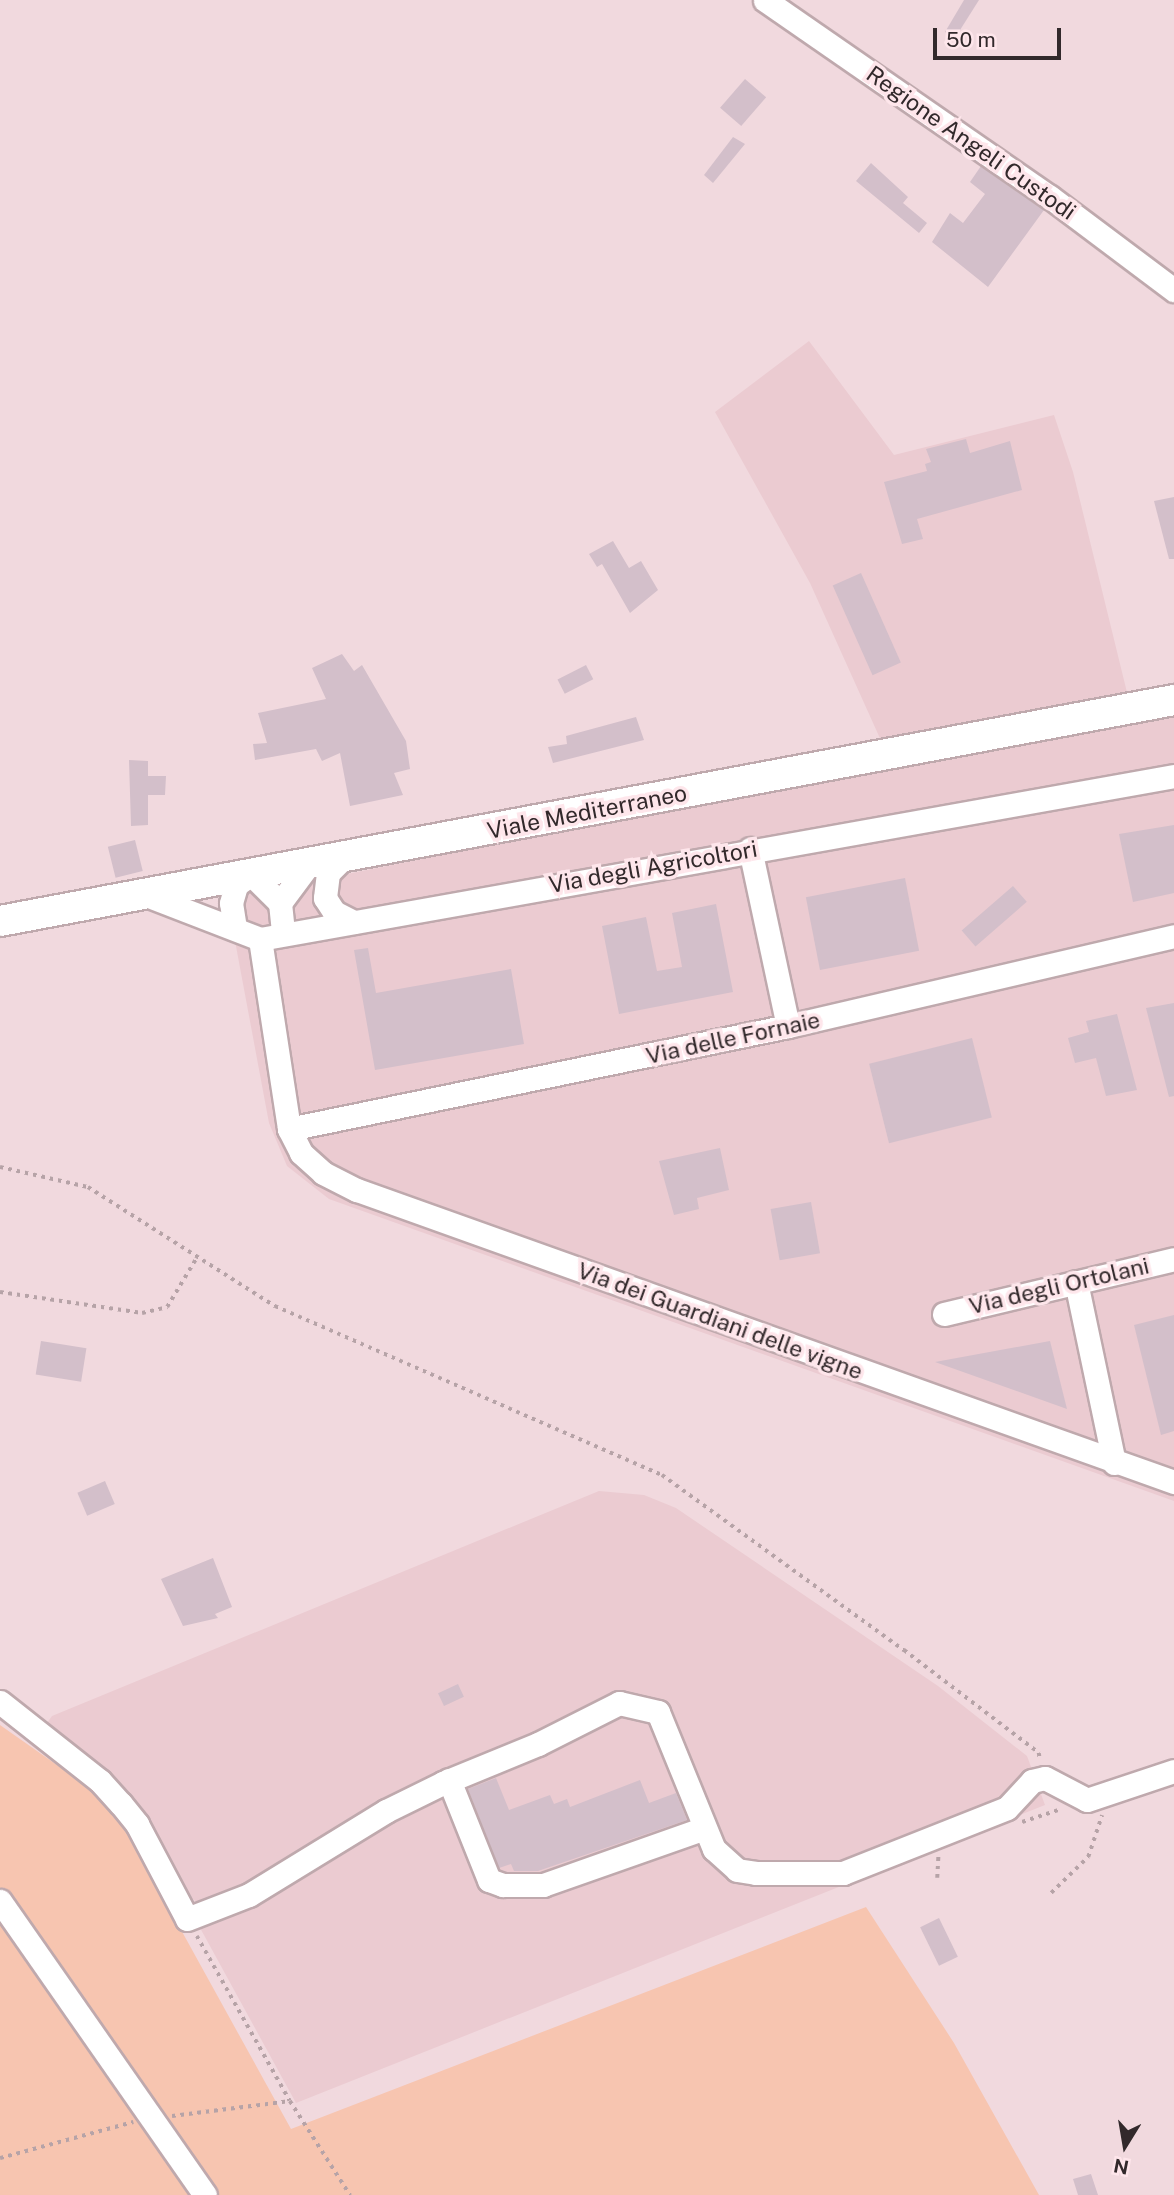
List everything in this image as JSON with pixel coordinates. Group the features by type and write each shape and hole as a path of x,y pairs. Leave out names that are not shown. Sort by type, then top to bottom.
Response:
{"main road":[{"name":"Viale Mediterraneo","path":"0,921 1174,700"}],"street":[{"name":"Regione Angeli Custodi","path":"765,0 1050,197 1174,290"},
{"name":"Via degli Agricoltori","path":"260,939 750,849 1174,776"},
{"path":"750,849 788,1026"},
{"path":"343,858 328,873 325,898 334,912 354,922"},
{"path":"280,903 309,863"},
{"path":"235,928 236,885 251,874 280,903 283,934"},
{"path":"139,893 260,939 289,1129"},
{"name":"Via delle Fornaie","path":"289,1129 788,1026 1174,936"},
{"name":"Via dei Guardiani delle vigne","path":"289,1129 301,1153 323,1173 357,1190 1114,1463 1174,1482"},
{"name":"Via degli Ortolani","path":"944,1314 1174,1259"},
{"path":"1076,1282 1114,1463"},
{"path":"0,1702 100,1780 121,1804 136,1824 187,1919 249,1895 386,1811 449,1780 538,1744 605,1707 632,1703 658,1712 702,1829 724,1862 737,1870 780,1875 843,1873 1007,1808 1032,1781 1045,1778 1073,1796 1087,1800 1108,1796 1174,1771"},
{"path":"449,1780 489,1880 503,1885 543,1885 702,1829"},
{"path":"0,1901 205,2195"}],"path":[{"path":"0,1167 88,1187 275,1306 662,1475 1039,1754 1045,1778"},
{"path":"0,1292 142,1313 167,1307 197,1257"},
{"path":"1051,1893 1088,1857 1108,1796"},
{"path":"187,1919 290,2101 350,2195"}],"shaded area":[{"path":"809,341 894,455 1054,415 1073,472 1134,721 1174,712 1174,1501 329,1199 287,1166 269,1123 227,898 892,765 810,583 715,412"},
{"path":"599,1491 644,1495 676,1508 938,1686 1027,1756 1045,1805 296,2103 199,1926 207,1919 197,1902 185,1894 44,1727 52,1716"},
{"path":"0,1725 111,1803 291,2129 866,1907 954,2043 1039,2195 0,2195"}],"building":[{"path":"964,0 979,0 955,38 945,32"},
{"path":"745,79 766,97 741,126 720,108"},
{"path":"733,137 745,144 713,183 704,175"},
{"path":"871,163 908,197 903,203 927,223 919,233 856,181"},
{"path":"981,166 1044,210 988,287 932,242 950,213 963,223 985,194 970,182"},
{"path":"966,439 970,453 1010,441 1022,490 917,519 923,539 902,544 884,482 927,471 925,464 931,462 926,449"},
{"path":"1174,497 1174,559 1169,559 1154,501"},
{"path":"613,541 629,568 641,561 658,590 630,613 602,564 597,567 589,554"},
{"path":"861,573 901,663 873,675 833,586"},
{"path":"342,654 354,671 362,665 406,741 410,769 394,773 403,795 350,806 340,753 322,761 316,749 255,760 253,744 267,743 258,713 326,699 312,668"},
{"path":"586,665 593,679 565,694 557,680"},
{"path":"636,717 644,740 553,763 548,747 567,744 566,736"},
{"path":"129,760 148,761 148,776 166,776 165,795 148,795 148,825 131,826"},
{"path":"1174,825 1174,893 1133,902 1119,834"},
{"path":"135,840 143,871 116,878 108,847"},
{"path":"905,878 919,951 820,970 806,897"},
{"path":"1013,886 1027,902 975,946 962,931"},
{"path":"716,904 733,992 619,1014 602,926 646,917 657,971 682,967 672,913"},
{"path":"368,948 376,993 511,969 524,1044 375,1070 354,950"},
{"path":"1174,1003 1174,1096 1169,1097 1146,1008"},
{"path":"1117,1014 1137,1090 1106,1096 1096,1058 1075,1063 1068,1038 1089,1032 1086,1021"},
{"path":"972,1038 992,1118 889,1143 869,1064"},
{"path":"720,1148 729,1190 697,1198 699,1209 674,1215 659,1161"},
{"path":"811,1202 820,1253 780,1260 771,1209"},
{"path":"1174,1315 1174,1431 1161,1435 1134,1325"},
{"path":"41,1341 86,1348 81,1382 36,1375"},
{"path":"1050,1341 1067,1409 935,1362"},
{"path":"105,1481 115,1504 87,1516 77,1493"},
{"path":"213,1558 232,1607 215,1614 218,1618 183,1626 161,1579"},
{"path":"458,1684 464,1697 444,1706 438,1693"},
{"path":"496,1778 509,1810 550,1795 554,1804 567,1799 570,1807 640,1780 649,1803 676,1793 687,1820 538,1871 514,1871 511,1864 499,1868 468,1789"},
{"path":"939,1918 958,1957 939,1966 920,1927"},
{"path":"1091,2174 1098,2195 1078,2195 1073,2179"}]}
